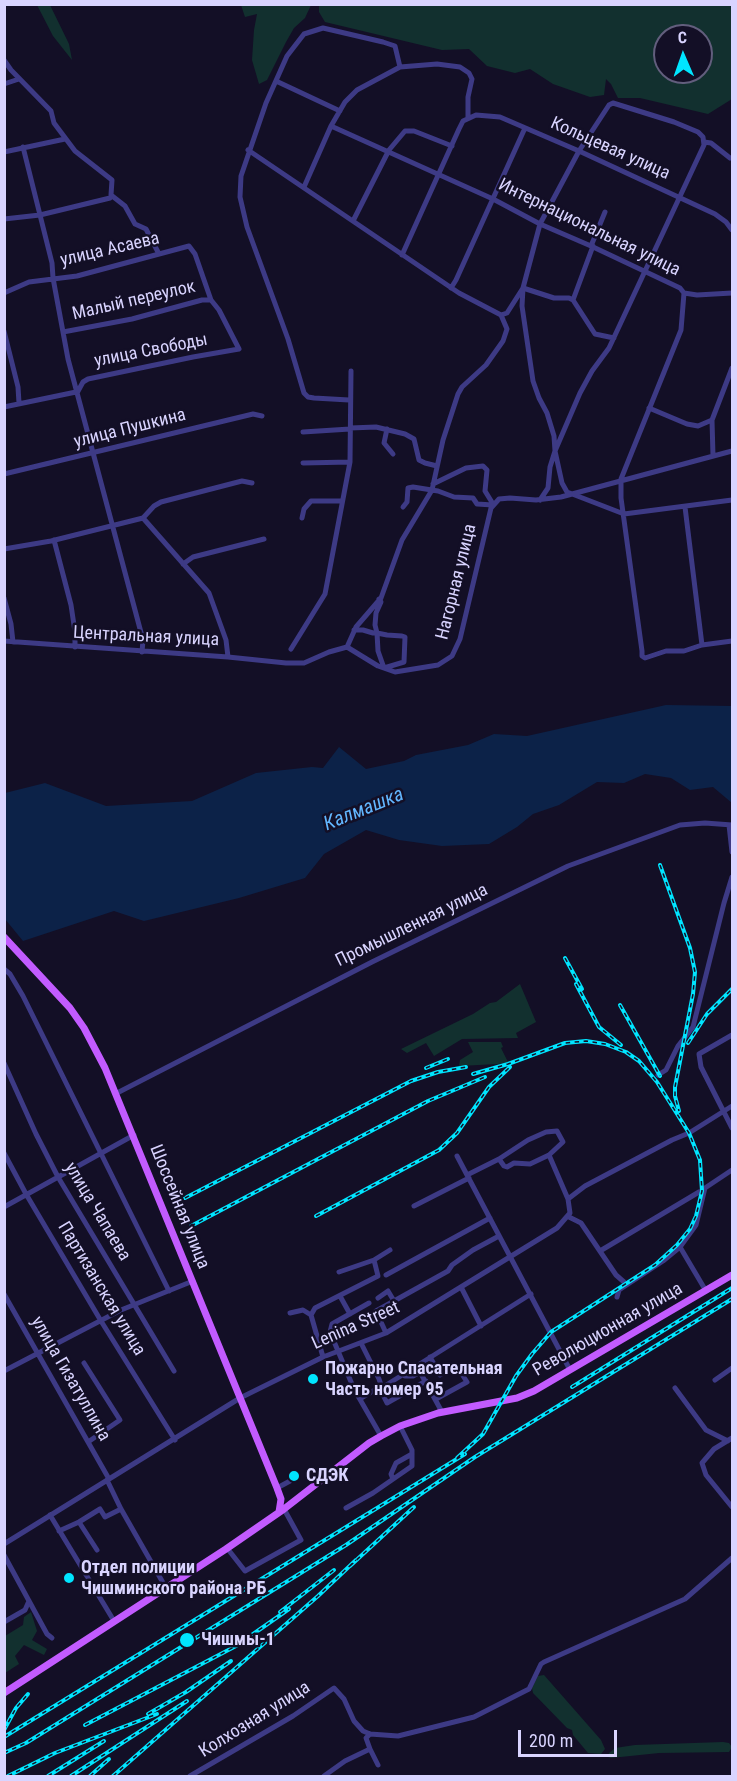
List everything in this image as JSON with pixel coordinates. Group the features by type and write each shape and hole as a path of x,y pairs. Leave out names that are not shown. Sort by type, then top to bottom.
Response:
{"main road":[{"name":"Шоссейная улица","path":"4,937 70,1008 84,1028 117,1093 277,1488 281,1510"},
{"name":"Революционная улица","path":"4,1693 228,1548 381,1436 400,1426 442,1412 525,1395 732,1275"},
{"path":"280,1496 295,1500"}],"street":[{"path":"349,400 308,398 302,388 288,339 245,217 239,185 248,150 266,103 287,56 304,34 323,28 395,46 400,68"},
{"path":"4,60 19,79 51,111 54,123 75,151 111,180 112,196 125,206 135,224 146,229 159,254"},
{"path":"304,187 340,111 357,90 400,68 437,64 460,68 470,73 472,79 468,97 468,118 463,121 402,255"},
{"path":"4,84 19,79"},
{"path":"276,81 340,111"},
{"path":"704,143 698,132 674,122 613,103 609,105 579,151 540,224 523,288 522,306 533,381 552,426 562,483 570,494 624,514 732,500"},
{"name":"Кольцевая улица","path":"468,118 489,115 500,117 715,214 732,230"},
{"name":"Интернациональная улица","path":"332,126 389,150 540,224 680,288 684,293 681,330 621,479"},
{"path":"451,288 525,128"},
{"path":"353,221 389,150 405,131 414,130 452,146"},
{"path":"4,152 66,139"},
{"path":"704,143 711,143 730,158"},
{"path":"540,500 548,488 550,467 555,451 580,393 614,338 704,143"},
{"path":"23,147 52,263 52,278 68,359 143,640 141,651"},
{"path":"248,150 451,288 501,315 507,329 503,341 486,365 462,387 458,394 432,487 402,540 379,599 354,630 347,647"},
{"path":"4,219 40,215 112,196"},
{"path":"573,300 605,212"},
{"name":"улица Асаева","path":"4,293 29,282 77,276 189,246 199,262 211,300"},
{"path":"523,288 554,298 573,300 595,334 614,338"},
{"path":"501,315 507,313 523,288"},
{"path":"684,293 697,295 732,293"},
{"name":"Малый переулок","path":"63,332 132,319 202,300 211,300"},
{"name":"улица Свободы","path":"4,407 77,393 83,381 88,379 239,349 219,310 211,300"},
{"path":"4,331 18,387 19,404"},
{"path":"713,456 712,420 732,368"},
{"path":"291,649 325,594 350,462 351,371"},
{"path":"649,408 687,424 698,426 712,420"},
{"name":"улица Пушкина","path":"4,474 254,414 262,416"},
{"path":"303,432 376,427 387,429 414,439 419,460 437,466"},
{"path":"387,429 384,442 393,454"},
{"path":"403,507 407,502 410,487 432,487 454,497 473,498 477,504 482,506 492,506 499,499 505,498 540,500 570,494 732,451"},
{"path":"303,463 350,462"},
{"path":"432,487 466,468 483,466 487,470 485,491 492,506"},
{"path":"621,479 642,656 645,658 666,651 684,651 702,645 732,641"},
{"path":"4,549 54,540 143,518 161,502 242,481 252,483"},
{"path":"302,518 304,509 311,501 342,501"},
{"name":"Нагорная улица","path":"347,647 395,672 438,666 452,656 460,639 492,506"},
{"path":"685,507 702,645"},
{"path":"143,518 209,593 226,640 228,657"},
{"path":"183,564 193,557 264,539"},
{"path":"54,540 71,605 75,647"},
{"path":"4,598 13,642"},
{"path":"354,630 377,633 402,636 405,640 404,662 384,668 378,651 377,633 375,618 381,602 379,599"},
{"name":"Центральная улица","path":"4,642 286,663 304,663 347,647"},
{"name":"Промышленная улица","path":"117,1093 372,962 568,866 680,825 705,823 731,825"},
{"path":"731,825 732,852"},
{"path":"658,1075 666,1070 678,1046 693,1027 732,877"},
{"path":"4,969 10,974 23,996 169,1291"},
{"path":"732,1035 699,1054 701,1067 732,1128"},
{"name":"улица Чапаева","path":"4,1063 58,1177 174,1371"},
{"path":"568,1199 585,1186 732,1107"},
{"path":"414,1206 468,1177 528,1140 546,1132 557,1131 562,1142 549,1155 530,1164 514,1163 507,1167 499,1159"},
{"path":"4,1206 134,1134"},
{"name":"Партизанская улица","path":"4,1153 101,1321 175,1440"},
{"path":"549,1155 568,1199 569,1217 581,1223 616,1275 624,1282"},
{"path":"457,1156 570,1370"},
{"path":"617,1297 619,1290 680,1247 696,1225 705,1188 732,1170"},
{"path":"600,1251 699,1192"},
{"name":"Lenina Street","path":"4,1544 240,1398 323,1357 386,1333 557,1228 569,1217"},
{"path":"386,1275 490,1218"},
{"path":"386,1333 376,1311 448,1271 452,1265 472,1251 499,1236"},
{"path":"680,1247 706,1290"},
{"path":"339,1272 374,1260 390,1250"},
{"path":"311,1315 315,1308 378,1276 374,1260"},
{"path":"4,1371 101,1321 193,1281"},
{"path":"461,1287 481,1326"},
{"path":"378,1298 388,1292 394,1301"},
{"name":"улица Гизатуллина","path":"4,1294 88,1442 121,1509 166,1588"},
{"path":"360,1399 404,1376 430,1357 531,1294"},
{"path":"340,1296 350,1314"},
{"path":"369,1303 332,1324 330,1328 337,1351 381,1436"},
{"path":"290,1312 303,1310 311,1315 323,1357"},
{"path":"361,1343 379,1379 387,1403 426,1381"},
{"path":"430,1357 440,1375 456,1365 467,1382 436,1400"},
{"path":"84,1363 120,1420 88,1442"},
{"path":"715,1380 732,1368"},
{"path":"404,1376 413,1376 420,1372 442,1412"},
{"path":"675,1388 706,1430 730,1439"},
{"path":"346,1508 373,1493 412,1466 412,1454 400,1426"},
{"path":"730,1439 714,1449 702,1463 706,1475 732,1507"},
{"path":"393,1479 391,1474 396,1463 412,1454"},
{"path":"277,1488 290,1481"},
{"path":"59,1531 80,1522 100,1509 105,1517 121,1509"},
{"path":"228,1548 245,1571 301,1540 281,1510"},
{"path":"50,1515 114,1621"},
{"path":"80,1522 97,1550"},
{"path":"4,1555 47,1634 52,1638"},
{"path":"378,1765 366,1738 370,1734 398,1736 467,1719 523,1694 533,1683 544,1662 685,1599 732,1558"},
{"path":"4,1622 25,1610 29,1601"},
{"name":"Колхозная улица","path":"190,1776 293,1716 334,1688 344,1699 354,1721 363,1731 370,1734"},
{"path":"328,1775 345,1761 370,1749"}],"green space":[{"path":"37,5 50,5 69,44 72,60 53,36"},
{"path":"241,5 311,5 305,18 294,28 267,80 259,84 252,60 257,14 245,17"},
{"path":"319,5 732,5 732,99 708,114 640,98 618,98 606,79 604,95 590,97 553,84 530,69 515,73 487,66 469,49 442,50 325,22 319,12"},
{"path":"520,984 536,1022 516,1033 518,1038 462,1039 434,1056 426,1043 407,1053 401,1049 496,1002"},
{"path":"468,1042 501,1042 503,1047 501,1048 508,1062 459,1066 460,1060 473,1052"},
{"path":"31,1612 37,1631 32,1640 47,1649 44,1655 24,1645 15,1656 19,1664 5,1673 5,1636 23,1625 24,1617"},
{"path":"544,1675 601,1740 605,1749 601,1754 588,1753 573,1735 572,1730 567,1728 533,1693 532,1688 538,1676"},
{"path":"729,1743 732,1747 729,1752 659,1753 608,1757 615,1748 635,1745"}],"water":[{"name":"Калмашка","path":"666,705 732,706 732,803 713,787 690,790 671,778 645,774 624,783 597,782 559,805 533,814 489,844 442,846 399,840 366,830 324,854 305,878 239,898 144,921 114,911 23,941 5,919 5,793 45,783 106,806 192,801 256,773 312,767 323,768 339,747 366,769 404,761 416,755 468,745 494,734 527,736"}],"railway":[{"path":"660,865 690,948 695,972 675,1087 679,1111"},
{"path":"565,958 582,989"},
{"path":"576,984 599,1027 621,1045"},
{"path":"688,1043 707,1014 732,989"},
{"path":"620,1005 660,1076"},
{"path":"457,1458 483,1434 516,1376 551,1332 655,1265 677,1245 690,1229 696,1216 702,1191 700,1160 689,1133 657,1082 639,1061 626,1052 605,1044 586,1041 565,1043 473,1074"},
{"path":"426,1068 448,1059"},
{"path":"185,1198 411,1081 438,1072 466,1067"},
{"path":"316,1216 439,1150 457,1133 489,1087 510,1067"},
{"path":"191,1226 428,1101 485,1077"},
{"path":"572,1387 732,1288"},
{"path":"4,1753 26,1743 346,1545 475,1457 732,1299"},
{"path":"4,1737 465,1454"},
{"path":"350,1566 414,1507"},
{"path":"113,1776 356,1560"},
{"path":"280,1612 334,1570"},
{"path":"85,1725 236,1646 289,1609"},
{"path":"148,1714 186,1692 231,1661"},
{"path":"4,1730 16,1708 28,1694"},
{"path":"71,1776 187,1701"},
{"path":"8,1776 55,1753 157,1714"},
{"path":"48,1776 104,1741"},
{"path":"90,1776 109,1759"}],"place":[{"name":"Пожарно Спасательная Часть номер 95","path":"313,1379"},
{"name":"СДЭК","path":"294,1476"},
{"name":"Отдел полиции Чишминского района РБ","path":"69,1578"},
{"name":"Чишмы-1","path":"187,1640"}]}
